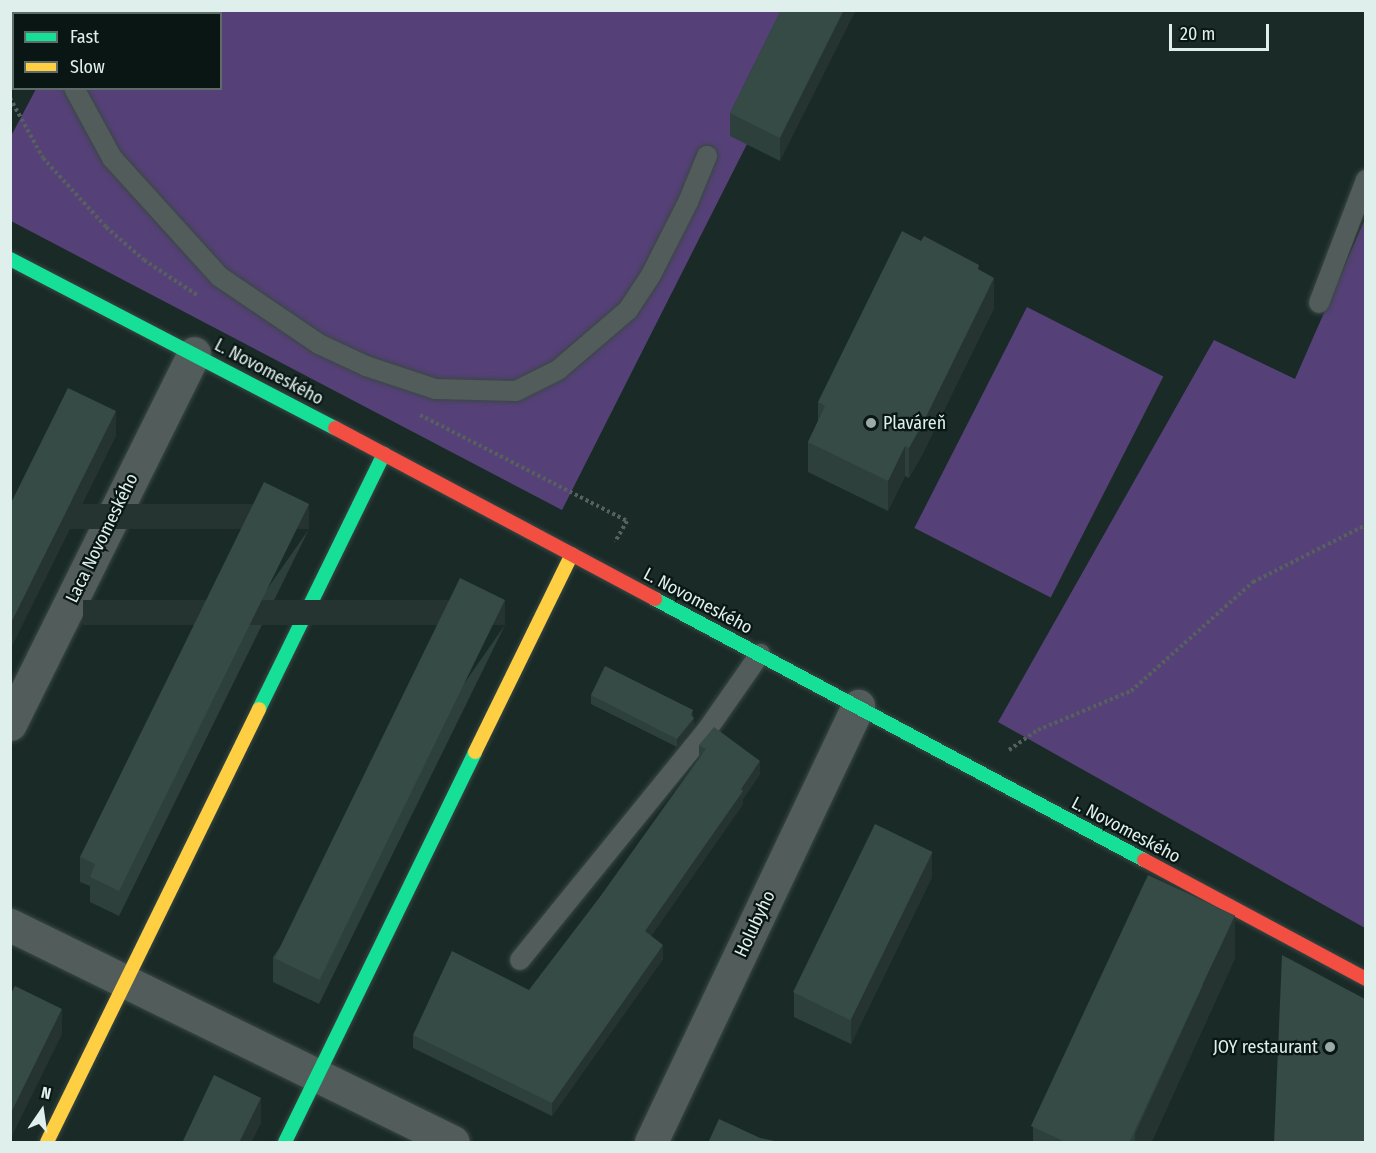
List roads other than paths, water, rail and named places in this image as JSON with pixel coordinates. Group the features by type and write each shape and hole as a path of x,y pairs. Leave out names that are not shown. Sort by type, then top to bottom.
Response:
{"street":[{"name":"L. Novomeského","path":"10,259 194,353 1365,979"},
{"name":"Laca Novomeského","path":"10,724 194,353"},
{"path":"46,1143 384,454"},
{"path":"285,1143 572,554"},
{"name":"Holubyho","path":"651,1143 858,706"},
{"path":"10,925 453,1143"}],"lane":[{"path":"75,90 112,158 220,276 319,344 366,366 435,389 516,391 558,370 628,310 651,275 688,202 707,156"},
{"path":"1319,303 1365,180"},
{"path":"520,960 707,730 760,654"}],"place":[{"name":"Plaváreň","path":"871,423"},
{"name":"JOY restaurant","path":"1330,1047"}]}
